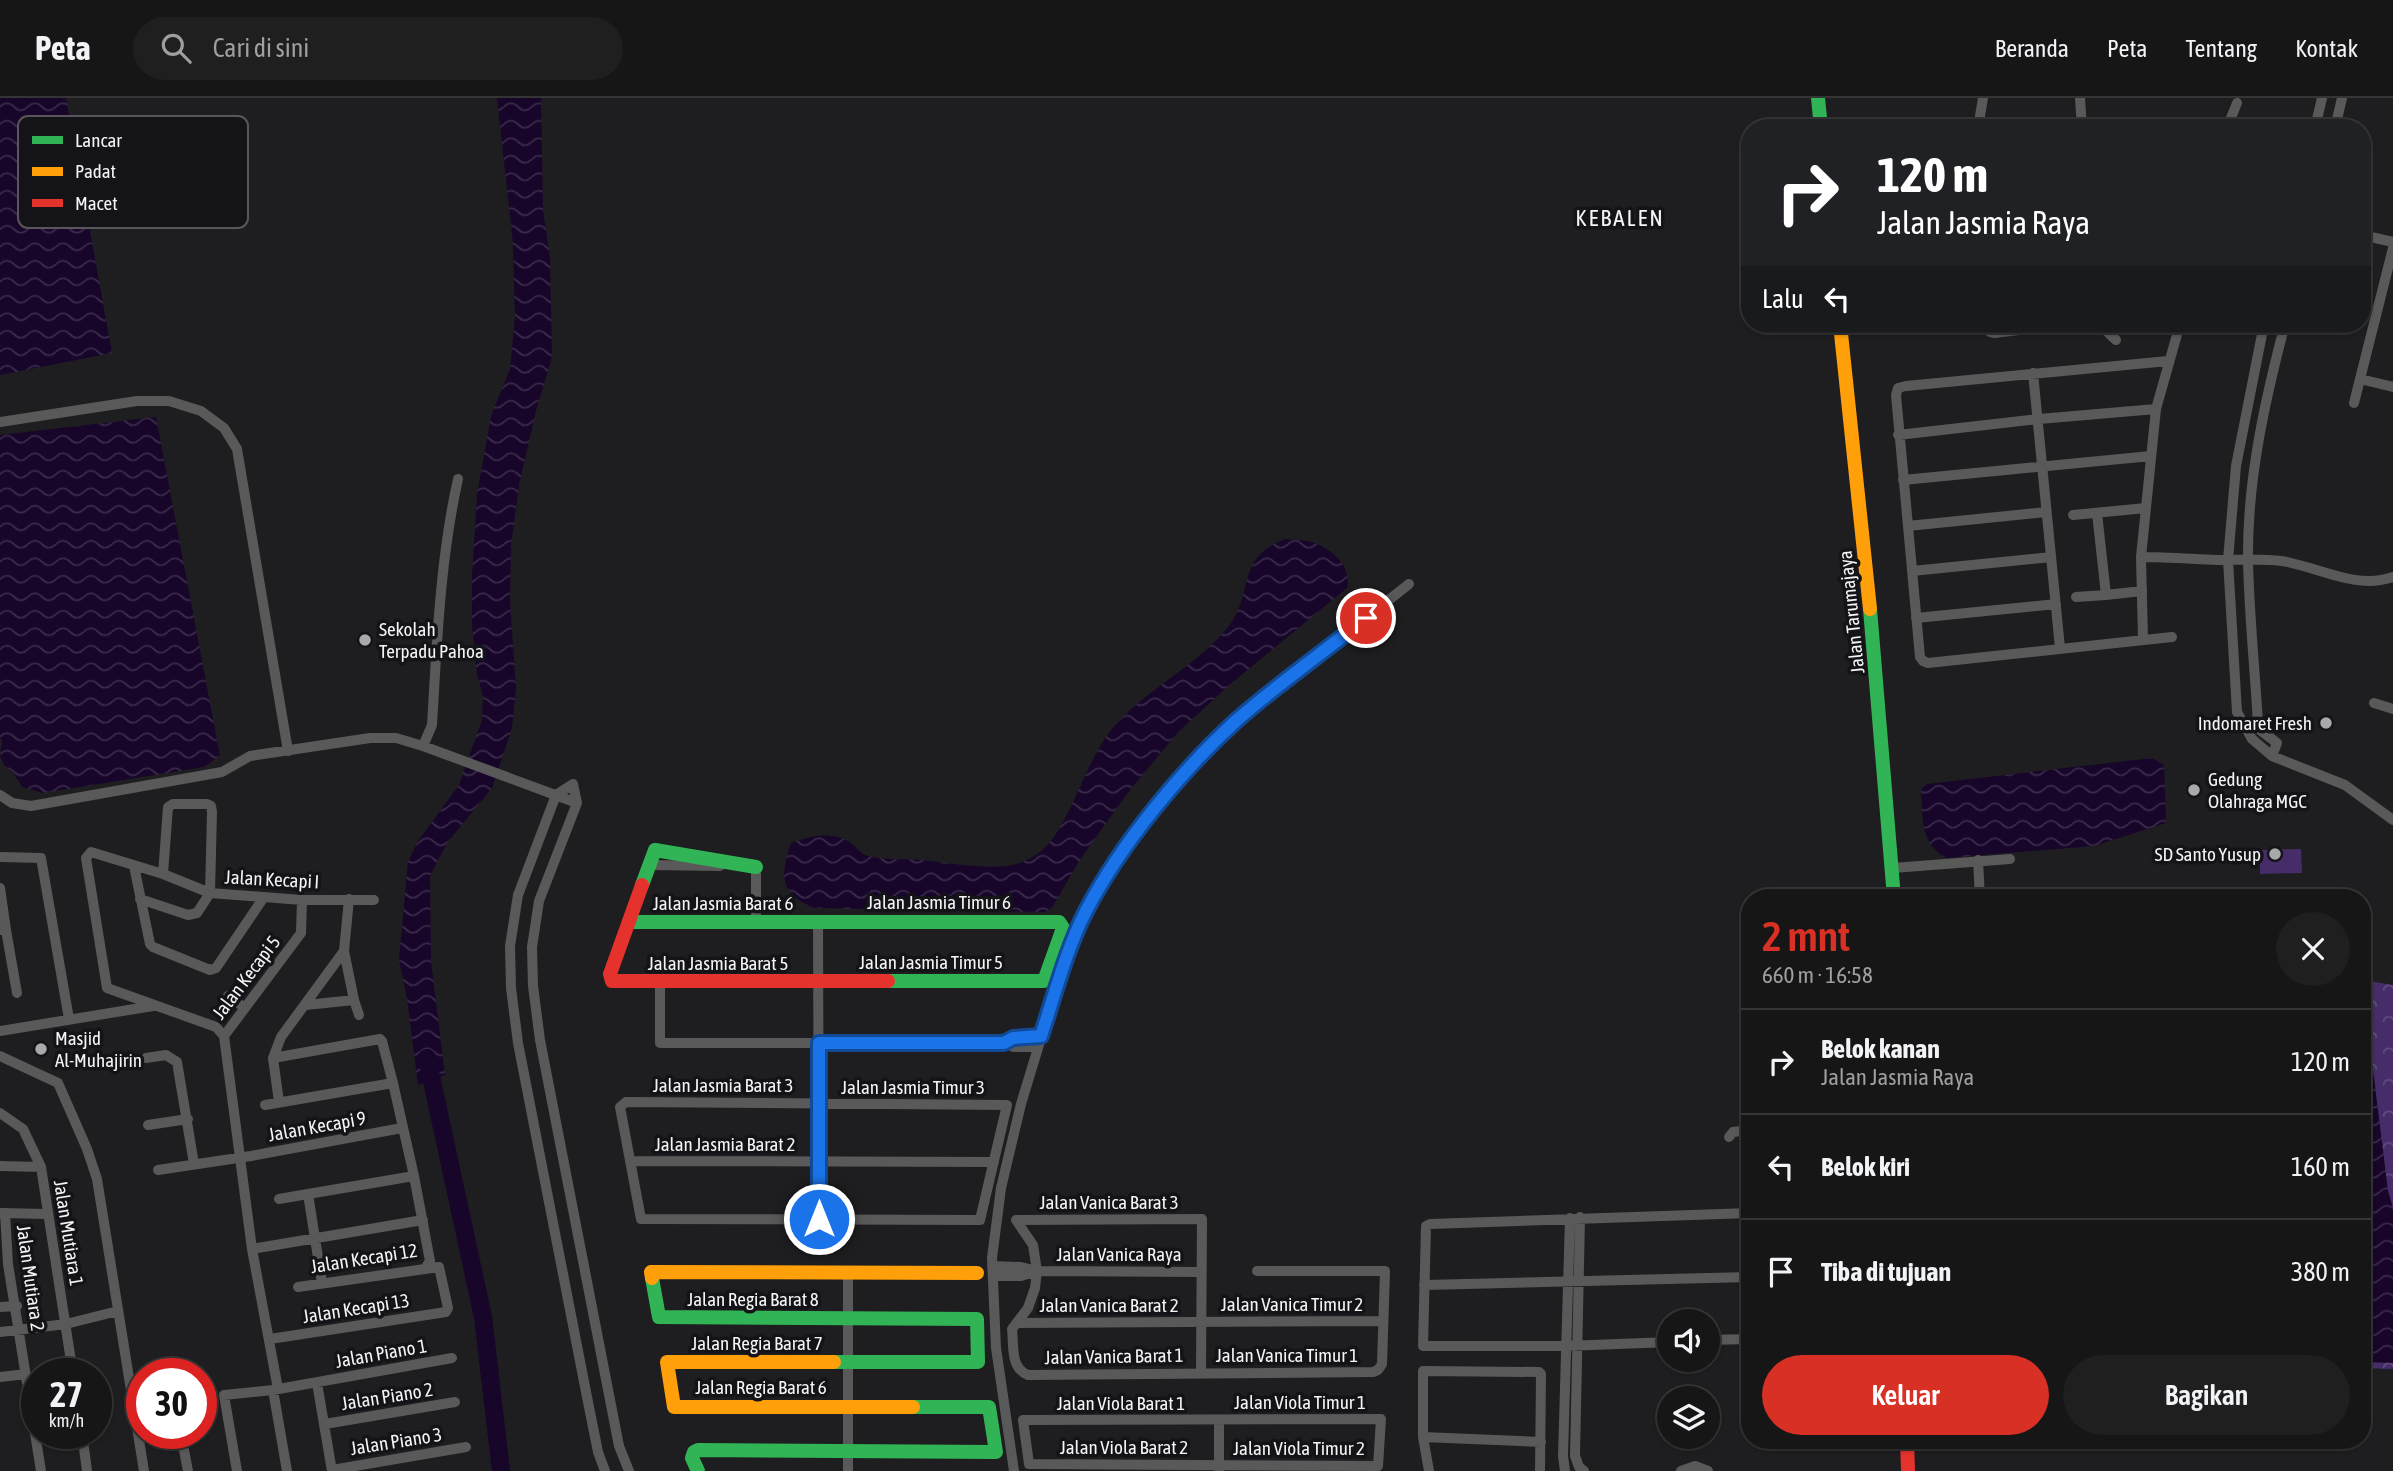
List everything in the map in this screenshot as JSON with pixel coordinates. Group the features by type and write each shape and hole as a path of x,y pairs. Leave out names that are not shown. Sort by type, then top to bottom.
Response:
{"street":[{"path":"1818,98 1820,119"},
{"path":"1980,119 1983,98"},
{"path":"2080,98 2081,119"},
{"path":"2317,119 2322,98"},
{"path":"2337,119 2342,98"},
{"path":"2230,119 2237,103"},
{"path":"2371,237 2393,242"},
{"path":"2354,403 2393,248"},
{"name":"Jalan Tarumajaya","path":"1841,333 1872,627 1895,889"},
{"path":"2109,333 2116,340"},
{"path":"2143,640 2141,557 2156,409 2177,333"},
{"path":"2262,333 2236,466 2228,560 2237,712 2252,739 2272,756 2345,785 2392,818"},
{"path":"2272,756 2277,743 2260,730 2258,724 2248,558 2253,480 2268,390 2283,333"},
{"path":"2168,361 1898,388 1896,395 1916,618 1920,657 1923,661 1928,663 2172,637"},
{"path":"2033,373 2060,648"},
{"path":"2360,379 2393,387"},
{"path":"2250,387 2268,390"},
{"path":"0,422 137,401 169,401 201,411 224,428 237,449 288,751"},
{"path":"1898,435 2156,409"},
{"path":"1903,480 2151,456"},
{"path":"423,746 432,724 443,568 458,479"},
{"path":"2073,516 2146,509"},
{"path":"1908,526 2046,512"},
{"path":"2098,513 2106,595"},
{"path":"1912,571 2051,557"},
{"path":"2141,557 2228,560 2248,558 2283,562 2350,579 2377,581 2393,577"},
{"path":"1014,1471 996,1348 993,1271 1001,1188 1021,1104 1055,992 1085,913 1120,856 1173,786 1237,720 1409,584"},
{"path":"2076,597 2142,591"},
{"path":"1916,618 2056,604"},
{"path":"2374,703 2393,709"},
{"path":"0,795 12,803 31,806 222,772 250,756 370,738 396,738 577,803"},
{"path":"605,1471 597,1452 518,1043 511,988 510,946 518,895 556,795 573,784 577,803 540,901 532,947 533,986 540,1040 619,1446 629,1471"},
{"path":"140,899 193,915 197,913 210,893 211,806 173,804 168,807 163,874"},
{"path":"629,922 655,850 756,867"},
{"name":"Jalan Kecapi I","path":"107,988 86,858 91,852 163,874 210,893 302,900 374,900"},
{"path":"0,857 41,858 69,1019"},
{"path":"1895,867 2010,859"},
{"path":"1978,860 1980,889"},
{"path":"649,865 756,867"},
{"path":"134,866 152,947 210,970 216,968 264,897"},
{"path":"756,867 756,922"},
{"path":"0,888 3,930 14,969 17,993"},
{"name":"Jalan Kecapi 5","path":"224,1036 301,933 302,900"},
{"path":"349,900 344,951 359,1015"},
{"name":"Jalan Jasmia Barat 6","path":"629,922 818,922"},
{"name":"Jalan Jasmia Barat 5","path":"629,922 610,974 612,981 818,982"},
{"path":"818,922 819,1219"},
{"name":"Jalan Jasmia Timur 6","path":"818,922 1059,922 1063,924 1063,928 1044,981"},
{"path":"279,1102 273,1058 281,1037 344,951"},
{"path":"0,973 14,969"},
{"name":"Jalan Jasmia Timur 5","path":"818,982 1044,981"},
{"path":"660,982 660,1043 1004,1043 1013,1038 1040,1042"},
{"path":"110,1012 107,988 216,1027 224,1036 252,1249 270,1339 287,1471"},
{"path":"228,996 245,1008"},
{"path":"306,1005 354,1000"},
{"path":"0,1031 155,1006"},
{"name":"Jalan Kecapi 12","path":"273,1058 380,1039 414,1175 430,1261 425,1269 298,1287"},
{"path":"146,1058 166,1055 177,1062 194,1164"},
{"path":"0,1056 58,1083 87,1149 97,1179 144,1471"},
{"path":"265,1105 393,1083"},
{"name":"Jalan Jasmia Barat 3","path":"631,1161 620,1107 626,1102 819,1103"},
{"name":"Jalan Jasmia Timur 3","path":"819,1103 1007,1105 994,1161"},
{"name":"Jalan Mutiara 1","path":"0,1113 23,1129 41,1167 71,1358"},
{"path":"148,1125 188,1119"},
{"name":"Jalan Kecapi 9","path":"158,1170 402,1128"},
{"path":"1729,1137 1733,1132 1741,1131"},
{"path":"631,1161 641,1219 980,1220 994,1161"},
{"name":"Jalan Jasmia Barat 2","path":"631,1161 994,1161"},
{"path":"0,1167 41,1167"},
{"path":"279,1199 414,1175"},
{"path":"308,1194 322,1283"},
{"path":"2,1213 47,1214"},
{"name":"Jalan Mutiara 2","path":"2,1213 4,1264 17,1306 24,1358"},
{"path":"1657,1342 1423,1346 1426,1226 1741,1213"},
{"path":"1575,1218 1572,1345 1576,1456 1579,1467 1584,1471"},
{"name":"Jalan Vanica Barat 3","path":"1037,1272 1033,1245 1016,1220 1202,1219 1201,1272"},
{"path":"252,1249 423,1220"},
{"name":"Jalan Kecapi 13","path":"270,1339 446,1311 448,1309 440,1268 425,1269"},
{"path":"1257,1271 1385,1270 1383,1321"},
{"name":"Jalan Vanica Raya","path":"993,1271 1021,1276 1037,1272 1201,1272"},
{"name":"Jalan Regia Barat 8","path":"848,1273 651,1272 659,1317 977,1320 978,1362"},
{"path":"1017,1323 1028,1308 1037,1272"},
{"path":"1201,1272 1201,1372"},
{"path":"848,1471 848,1273 977,1273"},
{"path":"1424,1284 1741,1277"},
{"path":"0,1307 17,1306"},
{"path":"0,1332 66,1324 118,1311"},
{"name":"Jalan Vanica Timur 2","path":"1201,1322 1383,1321"},
{"name":"Jalan Vanica Timur 1","path":"1201,1372 1373,1372 1382,1364 1383,1321"},
{"name":"Jalan Vanica Barat 2","path":"1017,1323 1201,1322"},
{"name":"Jalan Vanica Barat 1","path":"1017,1323 1012,1329 1015,1366 1019,1372 1028,1375 1201,1372"},
{"path":"1720,1340 1741,1339"},
{"path":"1565,1471 1563,1456 1572,1345"},
{"name":"Jalan Piano 1","path":"237,1471 224,1395 275,1390 452,1358"},
{"name":"Jalan Regia Barat 7","path":"674,1406 667,1362 978,1362"},
{"path":"1429,1471 1423,1437 1423,1371 1539,1372 1540,1471"},
{"path":"0,1377 21,1375"},
{"path":"317,1383 332,1470"},
{"name":"Jalan Piano 2","path":"325,1424 455,1402"},
{"name":"Jalan Regia Barat 6","path":"674,1406 989,1407 996,1452 848,1451"},
{"name":"Jalan Viola Timur 1","path":"1219,1420 1381,1419 1378,1466"},
{"name":"Jalan Viola Barat 1","path":"1029,1464 1023,1420 1219,1420"},
{"path":"1219,1420 1219,1468"},
{"path":"1423,1437 1541,1442"},
{"name":"Jalan Piano 3","path":"332,1470 466,1447"},
{"name":"Jalan Mutiara 2","path":"38,1449 41,1471"},
{"path":"84,1449 87,1471"},
{"path":"184,1449 188,1471"},
{"path":"1907,1449 1908,1471"},
{"path":"698,1471 692,1458 698,1450 848,1451"},
{"name":"Jalan Viola Barat 2","path":"1029,1464 1219,1468"},
{"name":"Jalan Viola Timur 2","path":"1219,1468 1378,1466"},
{"path":"1681,1471 1695,1466 1708,1471"}],"green space":[{"path":"2301,849 2302,873 2260,874 2260,850"},
{"path":"2371,981 2393,985 2393,1369 2371,1368"}],"water":[{"path":"0,98 66,98 69,116 18,116 18,228 89,228 112,353 0,375"},
{"path":"497,98 541,98 543,210 550,258 552,357 519,485 511,546 510,601 516,688 512,728 492,788 447,843 430,876 431,961 445,1075 418,1085 407,998 399,960 408,862 418,841 459,785 482,720 483,697 477,674 472,625 477,494 491,416 510,369 515,318 513,243"},
{"path":"156,417 220,756 204,767 43,793 22,787 0,756 0,435"},
{"path":"1286,539 1312,542 1331,552 1345,568 1347,588 1234,681 1178,732 1126,795 1079,861 1052,908 1045,912 814,908 788,890 784,874 791,843 814,837 838,837 864,854 888,859 996,867 1011,865 1036,855 1059,830 1100,745 1109,733 1137,704 1215,642 1236,614 1252,566 1270,547"},
{"path":"2152,758 2164,765 2166,823 2094,846 1946,858 1931,844 1924,828 1921,789 1927,784"},
{"path":"2371,1053 2388,1191 2393,1208 2393,1363 2371,1362"}],"waterway":[{"path":"427,1058 483,1317 501,1471"}],"traffic: fast":[{"path":"1818,98 1820,119"},
{"path":"1870,609 1893,889"},
{"path":"642,885 655,850 756,867"},
{"path":"629,922 1059,922 1063,928 1044,981 888,981"},
{"path":"652,1278 659,1317 977,1319 978,1362 834,1362"},
{"path":"698,1471 692,1458 698,1450 996,1452 989,1407 913,1407"}],"traffic: slow":[{"path":"1841,333 1870,609"},
{"path":"652,1278 651,1272 977,1273"},
{"path":"834,1362 667,1362 674,1407 913,1407"}],"traffic: jam":[{"path":"642,885 610,974 612,981 888,981"},
{"path":"1907,1449 1908,1471"}],"place":[{"name":"Sekolah Terpadu Pahoa","path":"365,640"},
{"name":"Indomaret Fresh","path":"2326,723"},
{"name":"Gedung Olahraga MGC","path":"2194,790"},
{"name":"SD Santo Yusup","path":"2275,854"},
{"name":"Masjid Al-Muhajirin","path":"41,1049"}],"district":[{"name":"KEBALEN","path":"1620,218"}],"route":[{"path":"819,1219 819,1043 1004,1043 1013,1038 1041,1036 1085,913 1120,856 1173,786 1237,720 1366,618"}]}
